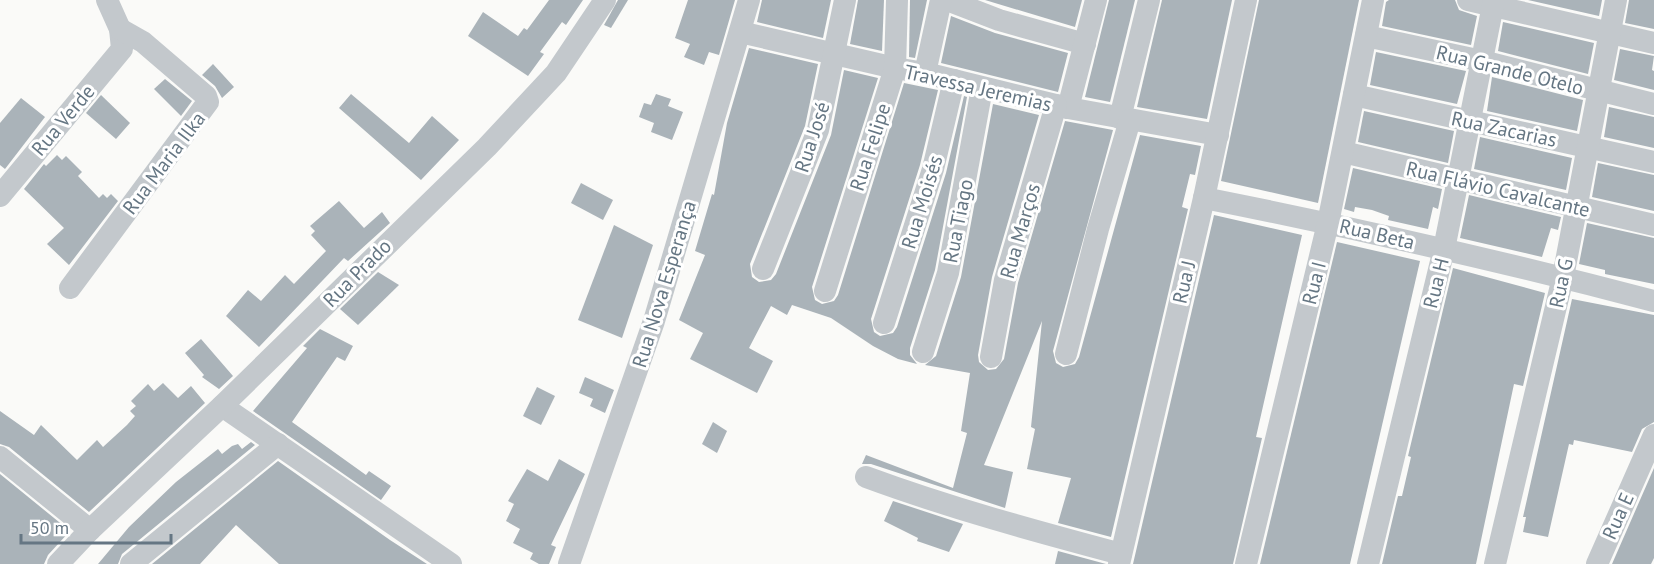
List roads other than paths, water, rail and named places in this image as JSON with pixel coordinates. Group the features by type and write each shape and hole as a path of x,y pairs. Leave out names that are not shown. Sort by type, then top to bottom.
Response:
{"street":[{"path":"107,0 122,36"},
{"name":"Rua Prado","path":"58,564 90,530 222,406 488,147 556,73 605,0"},
{"name":"Rua Nova Esperança","path":"569,564 654,321 749,0"},
{"name":"Rua José","path":"762,269 818,130 845,0"},
{"name":"Rua Felipe","path":"825,291 895,68 897,0"},
{"path":"926,73 941,0"},
{"path":"947,0 1003,10 1085,45"},
{"name":"Rua Marços","path":"991,357 1005,280 1085,45 1096,0"},
{"path":"1066,354 1125,119 1149,0"},
{"name":"Rua J","path":"1120,559 1204,198 1246,0"},
{"name":"Rua I","path":"1246,564 1328,223 1373,0"},
{"path":"1468,0 1494,3 1654,43"},
{"name":"Rua G","path":"1495,564 1563,277 1616,0"},
{"name":"Rua H","path":"1368,564 1444,249 1494,3"},
{"name":"Travessa Jeremias","path":"740,32 926,73 1062,107 1218,135"},
{"name":"Rua Verde","path":"0,196 120,53 122,36"},
{"name":"Rua Maria Ilka","path":"70,288 208,102 206,96 143,42 122,36"},
{"name":"Rua Grande Otelo","path":"1366,36 1482,61 1654,104"},
{"name":"Rua Moisés","path":"884,323 933,169 954,80"},
{"name":"Rua Tiago","path":"923,352 948,273 982,88"},
{"name":"Rua Zacarias","path":"1354,95 1654,162"},
{"name":"Rua Flávio Cavalcante","path":"1343,152 1654,225"},
{"name":"Rua Beta","path":"1204,198 1444,249 1654,301"},
{"path":"222,406 451,564"},
{"name":"Rua E","path":"1598,564 1654,435"},
{"path":"131,564 278,444"},
{"path":"0,457 90,530"},
{"path":"866,477 990,519 1120,559"}]}
